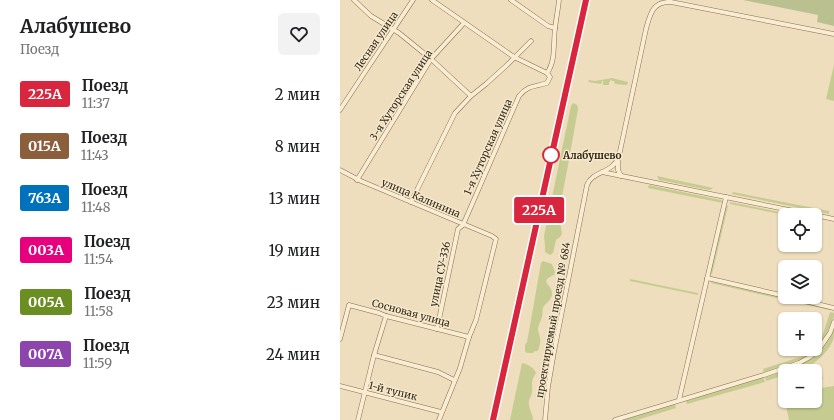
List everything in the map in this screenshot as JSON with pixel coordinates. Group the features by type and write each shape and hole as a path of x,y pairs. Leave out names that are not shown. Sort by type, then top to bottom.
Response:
{"street":[{"path":"354,0 371,16 386,26 394,29 431,59 471,96"},
{"name":"Лесная улица","path":"340,110 413,0"},
{"path":"432,0 514,57 547,73"},
{"path":"511,0 548,26 555,28"},
{"name":"1-я Хуторская улица","path":"463,224 519,96 528,88 547,84 550,77 547,73 551,68 554,54 555,28 559,0"},
{"path":"621,176 618,167 619,156 649,18 652,10 658,5 666,2 680,3 834,34"},
{"name":"3-я Хуторская улица","path":"357,180 431,59 464,23"},
{"path":"411,202 455,113 471,96 506,66 531,41"},
{"name":"проектируемый проезд № 684","path":"545,420 548,387 554,352 587,185 592,178 616,163 619,156"},
{"name":"улица Калинина","path":"340,170 357,180 496,239 476,320 469,337"},
{"path":"602,172 780,208"},
{"path":"679,400 726,197"},
{"path":"822,216 834,219"},
{"name":"улица СУ-336","path":"437,329 458,229 463,224"},
{"path":"707,278 778,295"},
{"path":"817,304 834,308"},
{"name":"Сосновая улица","path":"340,339 349,305 469,337"},
{"path":"358,420 364,392 386,316"},
{"path":"615,420 776,371 805,360 815,353 823,344 830,333 834,322"},
{"path":"439,420 460,368 469,337"},
{"path":"374,355 438,372 454,380"},
{"name":"1-й тупик","path":"340,386 441,412"}],"green space":[{"path":"743,0 834,0 834,26 817,22 818,15"},
{"path":"834,65 834,101 826,99"},
{"path":"612,78 628,82 627,85 615,84 614,81 611,80 609,85 603,85 603,81 601,84 588,82 589,80 595,81"},
{"path":"573,103 577,105 578,109 560,207 562,213 560,222 562,234 556,240 553,253 550,255 545,252 544,236 571,106"},
{"path":"657,176 713,188 709,190 659,180"},
{"path":"649,185 721,200 723,203 648,188"},
{"path":"733,192 814,208 800,208 732,194"},
{"path":"730,202 778,212 778,214 730,204"},
{"path":"726,206 728,206 712,274 710,274"},
{"path":"822,210 829,211 829,214 822,213"},
{"path":"543,261 552,264 555,272 554,275 549,277 546,282 551,289 552,295 543,308 538,326 540,342 538,351 527,353 525,351 525,345 527,342 541,263"},
{"path":"630,279 698,293 698,295 630,281"},
{"path":"711,283 778,297 778,298"},
{"path":"803,304 812,304 830,308 829,310"},
{"path":"830,312 834,313 834,316 822,341 822,336"},
{"path":"834,328 831,345 822,356 822,349"},
{"path":"803,356 806,356 791,364 778,364"},
{"path":"814,356 822,356 812,364 802,364"},
{"path":"522,363 532,367 536,373 532,381 532,393 529,402 533,420 510,420"},
{"path":"778,364 778,369 764,373 763,369"},
{"path":"778,373 778,377 766,381 765,377"},
{"path":"763,377 765,382 687,404 686,401"},
{"path":"834,386 834,420 789,420 786,408 822,408 822,388"},
{"path":"675,404 676,408 637,420 623,420"}],"railway":[{"path":"493,420 586,0"}],"train":[{"name":"225А","path":"493,420 586,0"}],"place":[{"name":"Алабушево","path":"551,155"}]}
